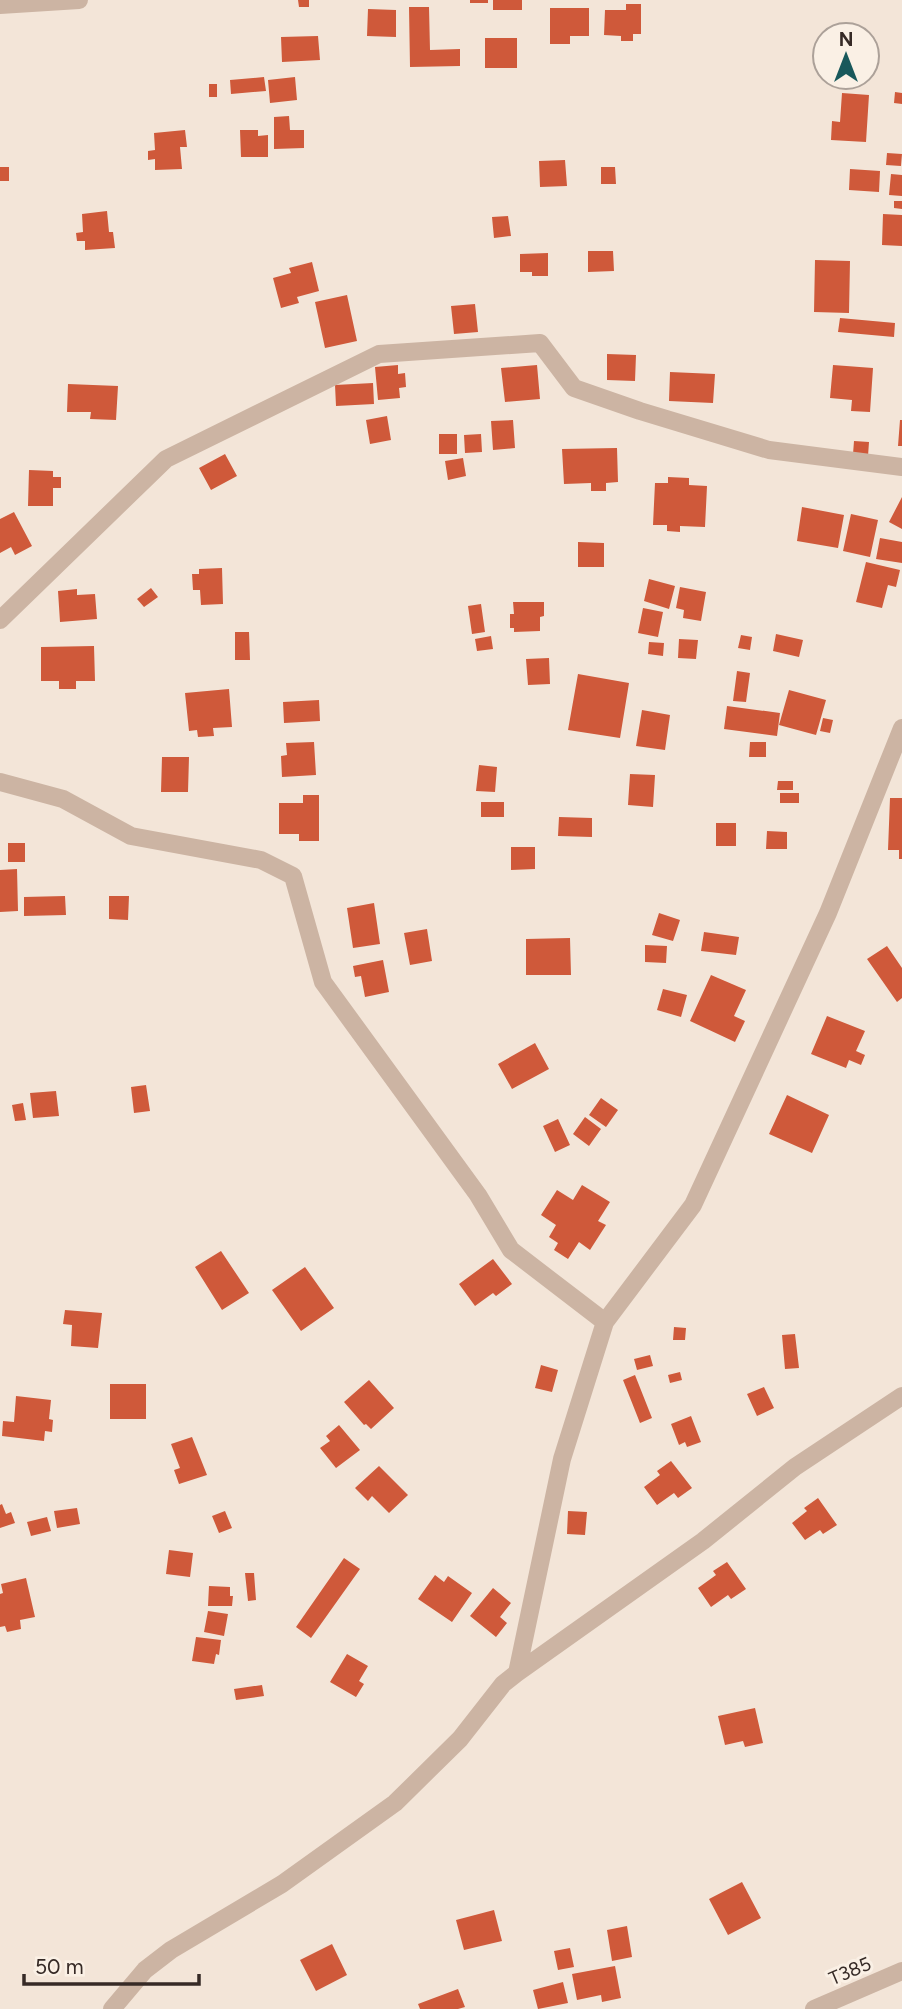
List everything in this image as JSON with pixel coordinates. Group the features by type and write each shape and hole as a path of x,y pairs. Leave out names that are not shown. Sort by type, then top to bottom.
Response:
{"street":[{"path":"0,5 79,0"},
{"path":"0,620 166,459 379,354 540,343 574,388 640,411 769,450 902,467"},
{"path":"517,1672 562,1460 605,1322 693,1205 828,913 902,729"},
{"path":"0,782 63,799 131,836 261,860 293,876 323,982 478,1195 511,1250 605,1322"},
{"path":"112,2009 145,1970 171,1950 282,1884 395,1803 460,1739 503,1684 517,1672 703,1542 795,1467 902,1396"},
{"name":"T385","path":"814,2009 902,1971"}],"building":[{"path":"298,0 309,0 309,7 299,7"},
{"path":"470,0 488,0 488,3 470,3"},
{"path":"493,0 522,0 522,10 493,10"},
{"path":"626,4 641,4 641,34 633,34 633,41 621,41 621,36 604,35 605,10 626,10"},
{"path":"409,7 429,7 430,50 460,49 460,66 410,67"},
{"path":"550,8 589,8 589,36 570,36 570,44 550,44"},
{"path":"368,9 396,10 396,37 367,36"},
{"path":"318,36 320,60 282,62 281,37"},
{"path":"485,38 517,38 517,68 485,68"},
{"path":"264,77 266,91 231,94 230,80"},
{"path":"295,77 297,100 270,103 268,80"},
{"path":"209,84 217,84 217,97 209,97"},
{"path":"895,92 902,93 902,104 894,103"},
{"path":"842,93 869,95 866,142 831,140 832,121 840,122"},
{"path":"289,116 290,130 304,130 304,148 274,149 274,117"},
{"path":"185,130 187,147 180,147 182,169 155,170 155,159 148,160 148,151 155,150 154,133"},
{"path":"240,130 258,130 258,136 268,135 268,157 241,157"},
{"path":"887,153 902,154 901,166 886,165"},
{"path":"565,160 567,186 540,187 539,161"},
{"path":"0,167 9,167 9,181 0,181"},
{"path":"601,167 615,167 616,184 601,184"},
{"path":"850,169 880,171 879,192 849,190"},
{"path":"891,174 902,175 902,196 889,195"},
{"path":"894,201 902,201 902,209 894,208"},
{"path":"107,211 109,232 113,232 115,248 85,250 85,241 77,241 76,233 83,232 82,214"},
{"path":"883,214 902,215 902,246 882,245"},
{"path":"508,216 511,236 494,238 492,217"},
{"path":"588,251 613,251 614,271 588,272"},
{"path":"548,253 548,276 532,276 532,272 520,272 520,254"},
{"path":"815,260 850,261 849,313 814,312"},
{"path":"312,262 319,291 297,297 299,303 281,308 273,278 291,273 289,268"},
{"path":"347,295 357,341 325,348 315,302"},
{"path":"475,304 478,332 454,334 451,306"},
{"path":"840,318 895,323 894,337 838,332"},
{"path":"607,354 636,355 635,381 607,380"},
{"path":"398,365 398,374 405,373 406,387 399,388 400,398 378,400 375,367"},
{"path":"537,365 540,399 505,402 501,368"},
{"path":"833,365 873,368 870,412 851,411 852,400 830,398"},
{"path":"670,372 715,374 713,403 669,401"},
{"path":"373,383 374,404 336,406 335,385"},
{"path":"68,384 118,386 116,420 90,419 91,412 67,412"},
{"path":"387,416 391,440 370,444 366,420"},
{"path":"513,420 515,448 493,450 491,421"},
{"path":"900,420 902,446 898,446"},
{"path":"439,434 457,434 457,454 439,454"},
{"path":"481,434 482,452 465,453 464,435"},
{"path":"854,441 869,442 868,456 853,454"},
{"path":"617,448 618,482 606,483 606,491 591,491 591,483 564,484 562,449"},
{"path":"225,454 237,476 211,490 199,468"},
{"path":"463,458 466,476 448,480 445,461"},
{"path":"29,470 53,471 53,477 61,477 61,488 53,488 53,506 28,506"},
{"path":"668,477 689,478 689,485 707,486 705,527 680,526 680,532 667,531 667,525 653,525 655,483 668,483"},
{"path":"902,497 902,529 889,522"},
{"path":"802,507 844,515 838,548 797,541"},
{"path":"14,512 32,546 15,555 11,547 0,553 0,519"},
{"path":"851,514 878,520 870,557 843,551"},
{"path":"880,538 902,542 902,563 876,559"},
{"path":"578,542 604,543 604,567 578,567"},
{"path":"866,562 900,570 896,587 888,585 882,608 856,602"},
{"path":"222,568 223,604 201,605 200,590 193,590 192,574 199,574 199,569"},
{"path":"649,579 675,586 669,609 644,601"},
{"path":"680,587 706,592 701,621 683,618 684,610 676,608"},
{"path":"151,588 158,597 144,607 137,599"},
{"path":"77,589 77,595 95,594 97,619 60,622 58,591"},
{"path":"513,602 544,602 540,631 514,632 514,628 510,628 510,614 514,614"},
{"path":"481,604 485,632 472,634 468,606"},
{"path":"643,608 663,612 658,637 638,633"},
{"path":"235,632 249,632 250,660 235,660"},
{"path":"776,634 803,640 799,657 773,651"},
{"path":"741,635 752,637 750,650 738,648"},
{"path":"491,636 493,649 477,651 475,639"},
{"path":"679,639 698,640 696,659 678,658"},
{"path":"649,642 664,643 663,656 648,654"},
{"path":"94,646 95,681 76,681 76,689 59,689 59,681 41,681 41,647"},
{"path":"549,658 550,684 528,685 526,659"},
{"path":"737,671 750,673 746,702 733,701"},
{"path":"578,674 629,683 620,738 568,730"},
{"path":"229,689 232,727 213,728 214,736 198,737 197,730 189,731 185,693"},
{"path":"789,690 826,700 816,735 779,725"},
{"path":"319,700 320,721 284,723 283,702"},
{"path":"727,706 780,713 777,736 724,729"},
{"path":"642,710 670,715 665,750 636,746"},
{"path":"823,718 833,720 830,733 820,731"},
{"path":"314,742 316,775 282,777 281,756 287,755 286,743"},
{"path":"750,742 766,742 766,757 749,757"},
{"path":"162,757 189,757 188,792 161,792"},
{"path":"479,765 497,767 495,792 476,791"},
{"path":"630,774 655,775 653,807 628,805"},
{"path":"778,781 793,781 793,790 777,790"},
{"path":"780,793 799,793 799,803 780,803"},
{"path":"303,795 319,795 319,841 299,841 299,834 279,834 279,803 303,803"},
{"path":"890,798 902,798 902,859 899,859 899,850 888,850"},
{"path":"481,802 504,802 504,817 481,817"},
{"path":"559,817 592,818 592,837 558,836"},
{"path":"716,823 736,823 736,846 716,846"},
{"path":"767,831 787,832 787,849 766,849"},
{"path":"8,843 25,843 25,862 8,862"},
{"path":"511,847 535,847 535,869 511,870"},
{"path":"17,869 18,911 0,912 0,870"},
{"path":"65,896 66,915 24,916 24,897"},
{"path":"109,896 129,896 128,920 109,919"},
{"path":"374,903 380,944 353,948 347,908"},
{"path":"659,913 680,920 673,941 652,935"},
{"path":"427,929 432,961 410,965 404,933"},
{"path":"704,932 739,937 736,955 701,951"},
{"path":"570,938 571,975 526,975 526,939"},
{"path":"645,945 667,946 666,963 645,962"},
{"path":"887,946 902,968 902,998 897,1002 867,959"},
{"path":"383,960 389,992 365,997 361,976 355,977 353,966"},
{"path":"711,975 746,990 734,1016 745,1021 735,1042 690,1021"},
{"path":"663,989 687,995 681,1017 657,1010"},
{"path":"827,1016 865,1031 856,1051 865,1055 861,1065 849,1060 846,1068 811,1054"},
{"path":"535,1043 549,1069 512,1089 498,1064"},
{"path":"146,1085 150,1111 134,1113 131,1087"},
{"path":"56,1091 59,1116 33,1118 30,1093"},
{"path":"787,1095 829,1115 812,1153 769,1134"},
{"path":"601,1098 618,1110 606,1127 589,1115"},
{"path":"23,1103 26,1120 15,1121 12,1105"},
{"path":"585,1117 601,1129 589,1146 573,1134"},
{"path":"558,1119 570,1145 555,1152 543,1126"},
{"path":"582,1185 610,1202 598,1221 606,1225 590,1250 579,1242 568,1259 554,1250 558,1243 549,1237 556,1225 541,1215 557,1190 573,1200"},
{"path":"221,1251 249,1293 222,1310 195,1267"},
{"path":"493,1259 512,1284 496,1296 493,1293 475,1306 459,1284"},
{"path":"305,1267 334,1308 301,1331 272,1290"},
{"path":"65,1310 102,1313 98,1348 71,1346 72,1325 63,1324"},
{"path":"674,1327 686,1328 685,1340 673,1340"},
{"path":"795,1334 799,1368 785,1369 782,1335"},
{"path":"650,1355 653,1366 637,1370 634,1359"},
{"path":"541,1365 558,1370 552,1392 535,1388"},
{"path":"680,1372 682,1380 670,1383 668,1375"},
{"path":"635,1375 652,1418 640,1423 623,1380"},
{"path":"369,1380 394,1408 371,1429 364,1425 344,1402"},
{"path":"110,1384 146,1384 146,1419 110,1419"},
{"path":"764,1387 774,1408 757,1416 747,1394"},
{"path":"16,1396 51,1400 49,1419 53,1420 52,1432 45,1431 44,1441 2,1436 3,1421 14,1422"},
{"path":"691,1416 701,1442 687,1447 685,1442 679,1445 671,1424"},
{"path":"339,1425 360,1450 336,1468 320,1448 330,1441 326,1436"},
{"path":"192,1437 207,1475 179,1484 174,1470 180,1468 171,1444"},
{"path":"671,1461 692,1488 678,1498 674,1493 657,1505 644,1487 660,1475 657,1471"},
{"path":"379,1466 408,1495 389,1513 372,1496 368,1501 355,1488"},
{"path":"818,1498 837,1525 823,1534 820,1530 805,1540 792,1523 807,1511 804,1508"},
{"path":"2,1504 6,1514 11,1512 15,1523 0,1528 0,1505"},
{"path":"77,1508 80,1524 57,1528 54,1511"},
{"path":"225,1511 232,1528 219,1533 212,1516"},
{"path":"568,1511 587,1512 585,1535 567,1534"},
{"path":"47,1517 51,1531 31,1536 27,1522"},
{"path":"169,1550 193,1553 190,1577 166,1574"},
{"path":"344,1558 360,1569 311,1638 296,1627"},
{"path":"727,1562 746,1589 731,1599 728,1595 711,1607 698,1588 716,1575 713,1571"},
{"path":"245,1573 254,1573 256,1600 248,1601"},
{"path":"435,1575 444,1582 448,1576 472,1593 452,1622 418,1599"},
{"path":"26,1578 35,1617 20,1620 21,1629 7,1632 5,1626 0,1627 0,1594 3,1593 1,1584"},
{"path":"209,1586 230,1587 232,1606 208,1606"},
{"path":"493,1588 511,1603 500,1617 507,1623 496,1637 470,1616"},
{"path":"208,1611 228,1614 224,1636 204,1632"},
{"path":"196,1637 221,1640 219,1655 216,1654 214,1664 192,1661"},
{"path":"347,1654 368,1666 359,1681 364,1684 356,1697 330,1682"},
{"path":"262,1685 264,1696 236,1700 234,1689"},
{"path":"755,1708 763,1743 745,1747 743,1741 725,1745 718,1716"},
{"path":"742,1882 761,1918 728,1935 709,1899"},
{"path":"494,1910 502,1941 464,1950 456,1920"},
{"path":"627,1926 632,1957 612,1961 607,1930"},
{"path":"332,1944 347,1975 316,1991 300,1960"},
{"path":"570,1948 574,1967 558,1970 554,1951"},
{"path":"615,1966 621,1998 602,2002 601,1995 577,2000 572,1974"},
{"path":"563,1982 568,2003 538,2009 533,1990"},
{"path":"458,1989 465,2007 420,2009 418,2004"}]}
